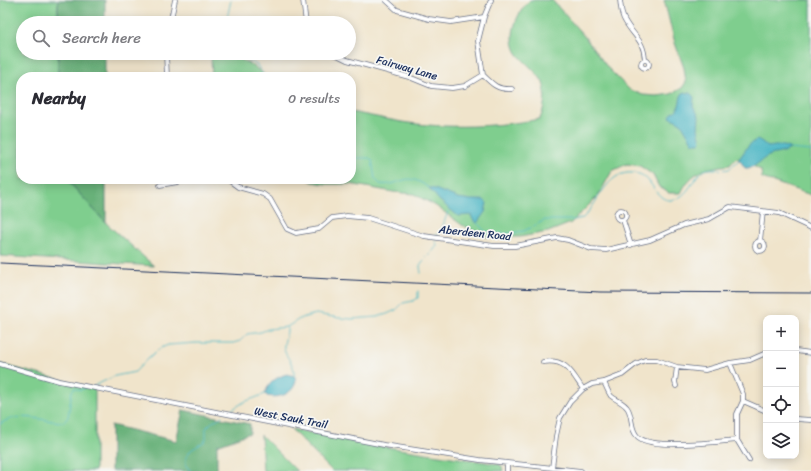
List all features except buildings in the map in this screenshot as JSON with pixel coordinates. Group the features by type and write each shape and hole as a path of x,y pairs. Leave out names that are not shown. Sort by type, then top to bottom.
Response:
{"street":[{"path":"172,16 175,0"},
{"path":"302,0 305,16"},
{"path":"386,0 397,10 429,19 451,22 484,17"},
{"path":"492,0 484,17 478,41 483,75 494,86 503,89 512,89"},
{"path":"620,0 622,14 625,21 641,43 644,49 645,60"},
{"path":"166,60 167,72"},
{"name":"Fairway Lane","path":"347,60 409,77 431,86 452,88 465,86 483,75"},
{"path":"160,185 166,184"},
{"name":"Aberdeen Road","path":"234,184 238,187 263,194 270,198 280,220 286,229 296,233 319,229 332,218 347,216 368,218 424,236 494,246 515,246 557,238 568,240 591,249 606,250 650,240 695,221 709,219 730,207 779,213 811,228"},
{"path":"760,241 763,211"},
{"path":"623,220 631,245"},
{"path":"799,351 811,353"},
{"path":"552,468 560,418 570,402 583,389 592,384 604,382 622,375 636,364 645,360 657,360 677,367 705,370 730,363 750,360 763,354"},
{"path":"543,362 550,360 562,363 583,389"},
{"path":"730,363 743,394 743,401 736,414 737,440 749,460"},
{"name":"West Sauk Trail","path":"0,364 59,381 384,445 507,463 581,471"},
{"path":"676,386 675,382 677,367"},
{"path":"604,382 611,395 620,400 627,408 631,416 633,431 638,437 647,442 692,445 737,440"},
{"path":"743,401 763,410"},
{"path":"799,419 811,420"},
{"path":"507,463 507,471"}],"green space":[{"path":"0,0 58,0 58,16 16,16 16,60 58,60 58,72 16,72 16,184 71,184 106,223 154,266 0,256"},
{"path":"58,0 105,0 105,16 58,16"},
{"path":"530,0 552,0 584,36 608,68 630,90 643,95 657,96 671,94 682,88 686,82 684,68 675,43 664,0 811,0 811,195 762,178 761,170 736,158 730,165 707,169 695,175 685,185 681,193 669,193 659,187 653,175 640,166 627,164 612,171 598,196 571,223 548,232 520,237 487,237 462,225 436,206 414,194 393,192 350,184 356,184 356,113 402,122 437,126 506,124 540,119 543,111 545,94 543,82 517,53 513,39 515,25 525,5"},
{"path":"58,60 105,60 105,72 58,72"},
{"path":"211,60 242,60 261,72 212,72"},
{"path":"71,184 106,184 106,223"},
{"path":"0,364 95,389 95,471 0,471"},
{"path":"183,410 250,424 250,433 217,445 217,471 111,471 111,425 176,441"},
{"path":"291,429 373,445 498,464 502,466 503,471 332,471"},
{"path":"261,435 297,471 263,471"}],"water":[{"path":"684,92 690,93 694,97 693,106 699,116 698,129 701,141 699,143 693,143 681,123 670,117 671,114 678,108 681,96"},
{"path":"756,140 761,141 768,147 782,146 790,149 767,156 752,167 745,168 739,159 749,145"},
{"path":"429,188 458,198 484,200 487,203 485,212 477,223 473,220 471,215 458,216 439,200"},
{"path":"287,374 296,378 293,388 290,391 277,397 267,396 265,394 273,381"}],"waterway":[{"path":"228,16 231,0"},
{"path":"248,60 257,65 262,72"},
{"path":"790,149 811,151"},
{"path":"356,158 369,158 372,160 375,179 380,184 394,183 409,179 421,182 429,188"},
{"path":"477,223 486,232 504,234 524,231 545,220 574,220 583,218 606,186 620,175 628,173 644,176 661,197 671,200 682,195 696,177 705,170 729,169 739,160"},
{"path":"436,235 441,231 449,209"},
{"path":"421,273 421,264 437,245 435,241"},
{"path":"94,386 115,376 135,372 148,358 161,348 168,345 233,343 240,341 247,334 261,332 268,329 287,327 301,318 316,314 352,319 377,317 396,310 403,303 413,301 418,298 418,291"},
{"path":"287,327 284,349 294,368 294,376"},
{"path":"0,424 8,420 24,417 64,422 68,417 72,391 74,388 80,390 85,388"},
{"path":"228,412 244,402 265,394"},
{"path":"191,471 186,466 186,457 191,450 204,442 206,439 206,428 222,416"}],"railway":[{"path":"0,263 600,292 811,293"}]}
